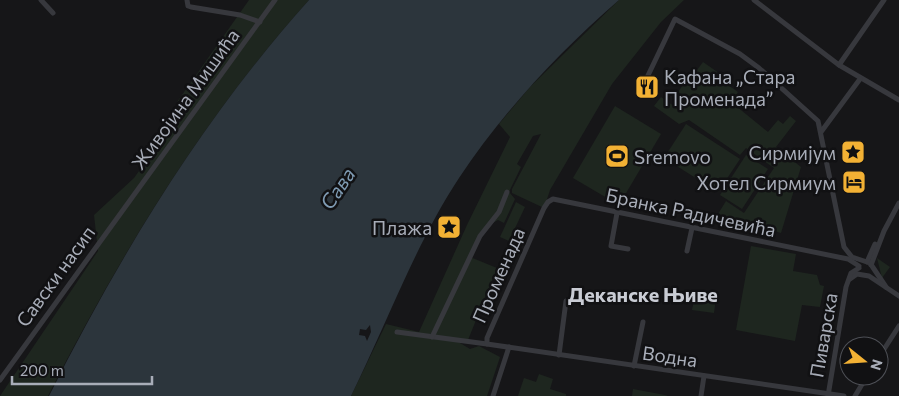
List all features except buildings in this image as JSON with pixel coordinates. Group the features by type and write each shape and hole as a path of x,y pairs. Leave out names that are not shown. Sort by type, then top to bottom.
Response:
{"street":[{"path":"40,0 53,13"},
{"path":"187,0 188,6 191,7 240,15 260,22"},
{"name":"Живојина Мишића","path":"118,215 131,201 275,0"},
{"path":"754,0 839,65 860,79 899,100"},
{"path":"839,65 884,0"},
{"path":"642,88 675,19 740,54 759,68 814,117 821,132 860,79"},
{"name":"Пиварска","path":"821,132 850,269 828,395"},
{"path":"432,336 480,236 499,212 507,192"},
{"name":"Бранка Радичевића","path":"550,200 559,200 826,255 847,256"},
{"name":"Променада","path":"509,346 486,344 489,332 544,208 550,200"},
{"path":"869,264 879,236 884,231 899,203"},
{"path":"617,212 611,246 628,249"},
{"name":"Савски насип","path":"0,380 118,215"},
{"path":"687,250 692,228"},
{"path":"847,256 869,264 886,287"},
{"path":"847,256 864,274 899,296"},
{"name":"Пиварска","path":"848,282 851,273 859,267 869,264"},
{"name":"Пиварска","path":"848,282 857,274 864,274 869,264"},
{"path":"558,355 566,301"},
{"path":"634,366 643,322"},
{"path":"889,342 899,326"},
{"path":"397,332 486,344"},
{"path":"493,396 509,346"},
{"name":"Водна","path":"509,346 558,355 844,396"},
{"path":"701,396 704,376"}],"shaded area":[{"path":"249,0 309,0 270,45 234,92 166,189 104,291 48,396 0,396 98,251 94,215 134,178 187,104 177,102"},
{"path":"619,0 684,0 661,22 612,84 550,190 544,208 512,193 512,189 541,134 533,136 517,164 521,167 509,192 515,199 504,223 498,220 484,228 470,257 497,268 468,340 450,337 470,349 479,346 500,357 487,396 351,396 386,324 419,332 467,225 510,137 499,124 530,87"},
{"path":"703,62 729,80 728,85 738,92 731,102 768,132 778,120 783,124 790,116 796,121 776,147 801,167 781,233 718,214 726,201 744,213 774,168 746,148 740,155 689,120 679,124 654,106 661,97 678,109 686,98 678,92 685,82 682,80 686,75 691,78"},
{"name":"Sremovo","path":"615,106 661,134 619,205 573,178"},
{"path":"686,124 740,159 718,192 664,158"},
{"path":"746,155 768,169 742,209 720,195"},
{"path":"516,202 525,207 509,241 500,237"},
{"path":"751,246 796,254 793,271 817,275 820,285 824,286 820,307 802,305 795,341 736,330"},
{"path":"877,258 890,267 882,278"},
{"path":"695,295 716,298 714,313 692,310"},
{"path":"539,374 553,379 550,389 566,394 566,396 518,396 524,378 536,382"},
{"path":"633,389 665,395 668,396 632,396"}],"water":[{"name":"Сава","path":"309,0 619,0 575,40 513,106 459,178 443,203 415,257 351,396 49,396 105,291 166,189 234,92 270,45"}],"pier":[{"path":"370,325 371,332 367,341 365,336 359,335 360,329 366,330"}],"place":[{"name":"Кафана „Стара Променада”","path":"647,87"},
{"name":"Сирмијум","path":"853,152"},
{"name":"Sremovo","path":"617,156"},
{"name":"Хотел Сирмиум","path":"854,182"},
{"name":"Плажа","path":"449,227"}],"district":[{"name":"Деканске Њиве","path":"643,294"}]}
